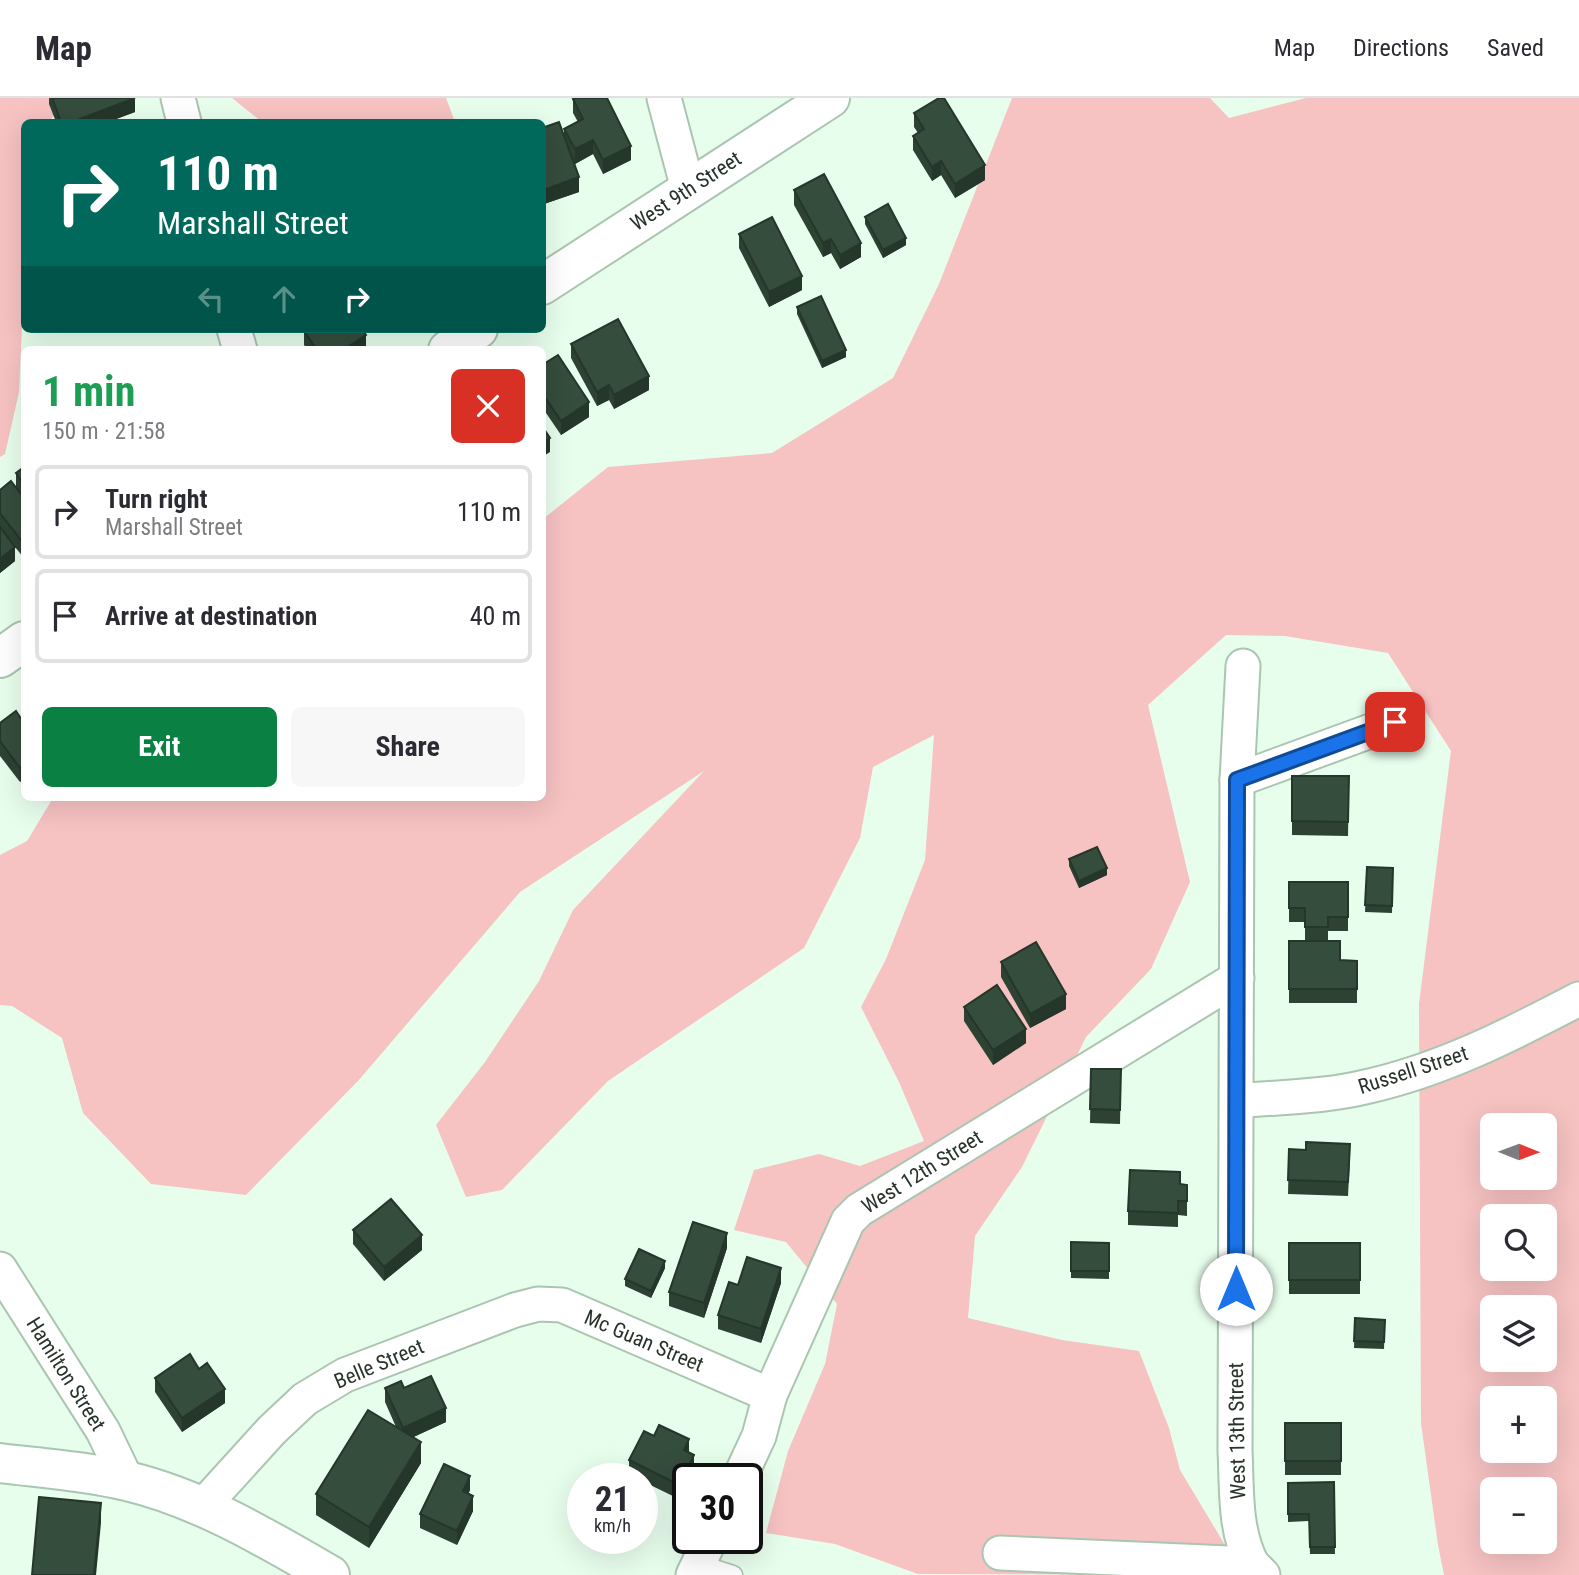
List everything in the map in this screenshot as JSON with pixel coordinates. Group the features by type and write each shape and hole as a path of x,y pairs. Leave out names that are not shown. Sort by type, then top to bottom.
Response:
{"street":[{"path":"178,98 183,119"},
{"path":"664,98 688,189"},
{"name":"West 9th Street","path":"546,282 830,98"},
{"path":"453,346 472,333"},
{"path":"0,658 21,643"},
{"name":"West 13th Street","path":"1243,666 1237,780 1235,1451 1239,1526 1244,1548 1257,1569"},
{"path":"1237,780 1395,722"},
{"name":"West 12th Street","path":"746,1463 759,1436 771,1395 848,1221 859,1210 1237,978"},
{"name":"Russell Street","path":"1237,1101 1334,1093 1364,1088 1427,1070 1499,1041 1579,999"},
{"name":"Hamilton Street","path":"0,1269 103,1431 127,1481"},
{"name":"Mc Guan Street","path":"515,1310 538,1304 562,1306 771,1395"},
{"name":"Belle Street","path":"202,1507 272,1430 305,1399 345,1375 515,1310"},
{"path":"0,1463 127,1481 202,1507 330,1575"},
{"path":"1000,1553 1257,1569"}],"lane":[{"path":"701,1559 733,1575"}],"shaded area":[{"path":"0,98 62,98 52,119 21,119 22,333 19,392 5,454 0,457"},
{"path":"232,98 446,98 454,119 258,119"},
{"path":"1012,98 1210,98 1229,118 1306,98 1579,98 1579,1575 1444,1575 1421,1423 1419,1004 1451,751 1388,653 1285,636 1226,635 1148,705 1190,882 1151,969 1086,1037 1022,1167 975,1236 968,1318 1062,1340 1139,1351 1169,1428 1180,1470 1243,1575 918,1574 835,1544 766,1533 788,1451 825,1364 837,1304 786,1242 734,1230 754,1170 819,1154 860,1166 924,1141 899,1082 861,1007 886,959 925,860 934,735 873,767 860,838 804,948 608,1081 502,1190 466,1197 436,1125 485,1062 539,981 573,910 704,771 520,892 358,1081 246,1195 151,1184 83,1113 62,1038 12,1006 0,1005 0,855 27,841 51,801 546,801 546,517 608,467 772,453 893,378 939,284"}],"building":[{"path":"52,98 135,98 80,119 60,119"},
{"path":"607,98 631,146 603,160 593,140 575,149 564,129 583,119 573,99"},
{"path":"939,98 944,98 985,165 955,184 941,161 932,167 913,136 924,129 914,113"},
{"path":"559,122 579,177 546,189 546,127"},
{"path":"824,174 861,243 840,255 831,239 823,243 794,190"},
{"path":"888,204 906,238 883,250 865,217"},
{"path":"772,217 802,276 769,292 739,234"},
{"path":"821,296 846,350 822,361 797,307"},
{"path":"618,319 649,376 614,395 609,385 597,392 571,344"},
{"path":"305,333 366,335 349,346 314,346"},
{"path":"558,355 589,402 561,421 546,399 546,362"},
{"path":"11,481 21,494 21,540 0,513 0,490"},
{"path":"0,527 15,547 0,559"},
{"path":"16,711 21,718 20,768 0,741 0,723"},
{"path":"1292,776 1349,776 1348,822 1292,821"},
{"path":"1097,847 1107,868 1079,881 1069,859"},
{"path":"1367,867 1393,868 1392,906 1365,905"},
{"path":"1289,882 1348,882 1348,917 1328,917 1328,927 1305,927 1305,908 1289,908"},
{"path":"1289,941 1340,941 1340,960 1357,961 1357,989 1289,989"},
{"path":"1036,942 1066,994 1030,1014 1001,962"},
{"path":"997,985 1026,1029 993,1050 964,1007"},
{"path":"1091,1069 1121,1069 1120,1110 1090,1109"},
{"path":"1306,1142 1350,1144 1348,1182 1288,1180 1289,1149 1306,1150"},
{"path":"1130,1170 1180,1172 1180,1184 1187,1185 1187,1201 1178,1201 1178,1213 1128,1211"},
{"path":"391,1199 422,1235 384,1267 353,1230"},
{"path":"693,1222 727,1233 704,1303 669,1292"},
{"path":"1071,1242 1109,1243 1109,1271 1071,1271"},
{"path":"1289,1243 1360,1243 1360,1280 1289,1280"},
{"path":"639,1249 665,1261 651,1291 625,1279"},
{"path":"747,1257 781,1268 761,1329 718,1315 729,1282 738,1285"},
{"path":"1355,1318 1385,1320 1384,1342 1354,1341"},
{"path":"190,1354 199,1369 207,1363 225,1389 182,1418 155,1378"},
{"path":"431,1376 446,1408 403,1428 385,1388 401,1381 404,1388"},
{"path":"368,1410 421,1442 369,1527 316,1494"},
{"path":"1285,1423 1341,1423 1341,1461 1285,1461"},
{"path":"659,1425 689,1439 684,1450 694,1455 690,1463 672,1463 672,1482 658,1474 658,1463 635,1463 629,1460 644,1431 654,1436"},
{"path":"444,1464 470,1476 463,1491 473,1496 457,1531 420,1514"},
{"path":"1334,1482 1335,1547 1310,1547 1309,1514 1288,1514 1288,1483"},
{"path":"39,1497 101,1503 94,1575 32,1575"}],"route":[{"path":"1236,1289 1237,780 1395,722"}]}
